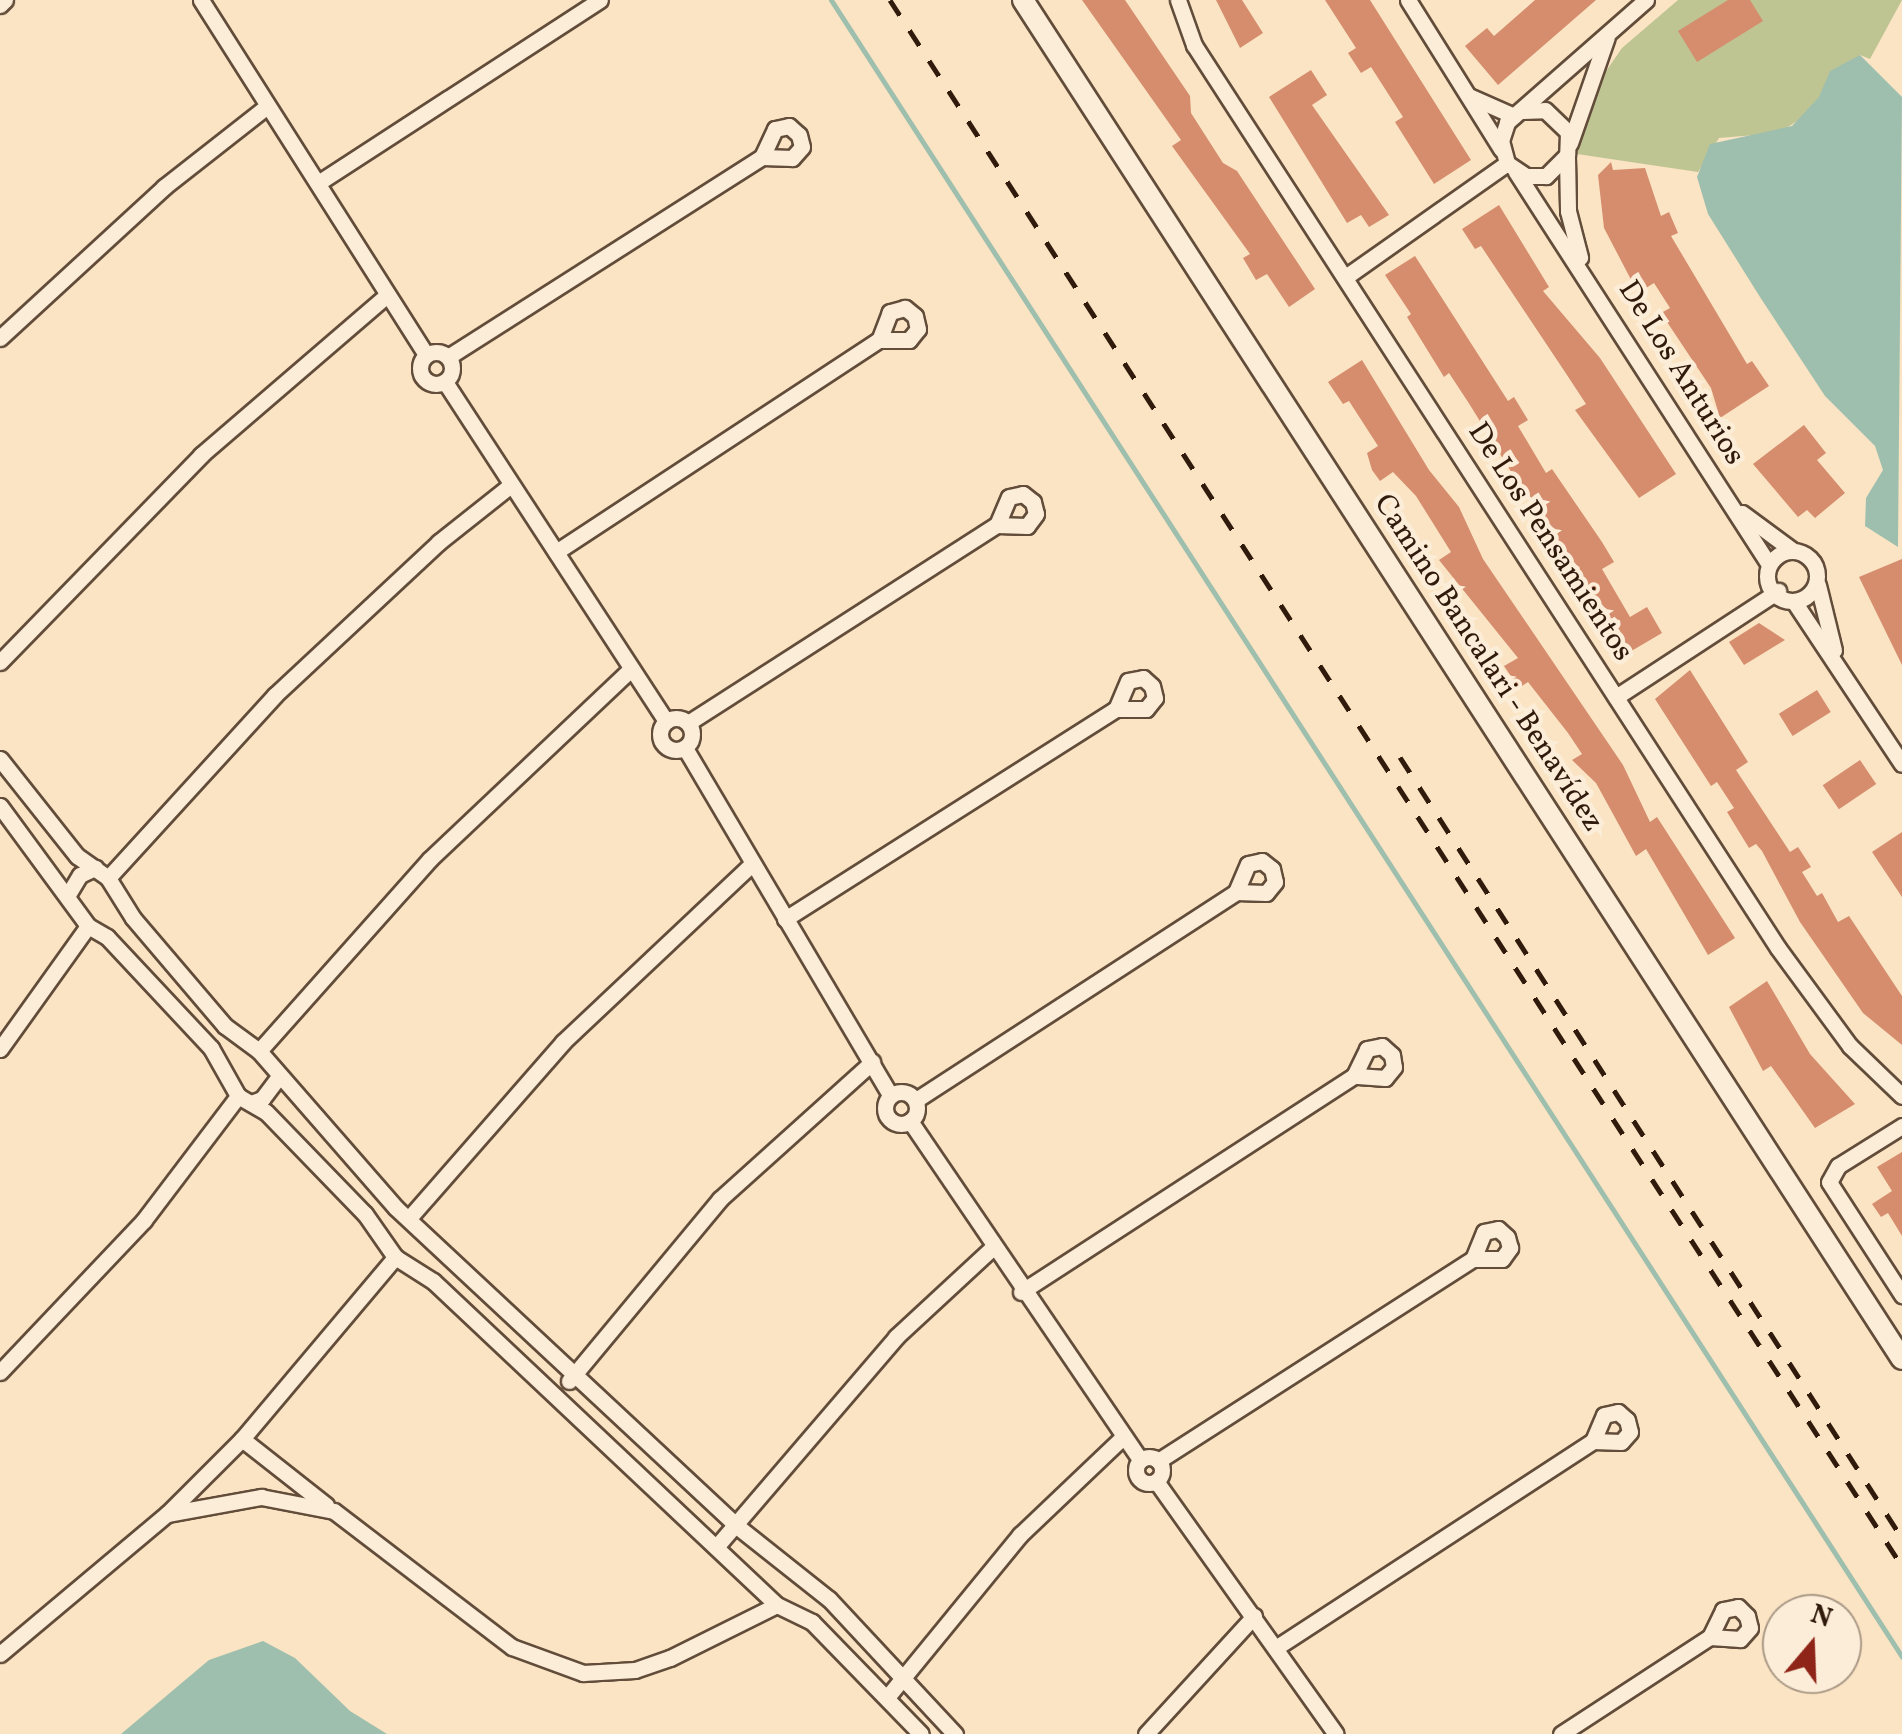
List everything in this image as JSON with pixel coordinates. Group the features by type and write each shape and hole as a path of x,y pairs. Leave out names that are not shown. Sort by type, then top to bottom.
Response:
{"main road":[{"name":"Camino Bancalari - Benavídez","path":"1023,0 1902,1359"}],"street":[{"path":"318,184 600,0"},
{"name":"De Los Pensamientos","path":"1178,0 1194,44 1815,1004 1902,1096"},
{"path":"1408,0 1508,162 1584,270"},
{"path":"1508,162 1503,131 1518,113 1616,21 1646,0"},
{"path":"203,1 266,107 426,355 422,377 445,382 666,721 662,743 685,748 751,865 872,1062 890,1095 887,1117 910,1122 991,1248 1140,1460 1138,1477 1156,1481 1336,1734"},
{"path":"1584,270 1568,211 1568,149 1595,62 1616,21"},
{"path":"1462,91 1518,113 1554,115 1568,149"},
{"path":"0,338 164,187 266,107"},
{"path":"1508,162 1546,176 1568,149"},
{"path":"426,355 448,357 762,157"},
{"path":"1347,276 1508,162"},
{"name":"De Los Anturios","path":"1584,270 1768,565"},
{"path":"0,662 123,529 387,296"},
{"path":"556,552 879,340"},
{"path":"445,382 452,370 448,357"},
{"path":"70,893 80,875 102,873 275,695 439,542 511,486"},
{"path":"1731,504 1794,551 1816,579 1838,663"},
{"path":"666,721 688,723 997,525"},
{"path":"1794,551 1776,552 1768,565 1778,591 1796,603 1902,764"},
{"path":"1796,603 1814,597 1816,579"},
{"path":"1616,696 1778,591"},
{"path":"259,1050 430,859 631,669"},
{"path":"785,919 1116,709"},
{"path":"685,748 692,736 688,723"},
{"path":"0,759 77,856 102,873 224,1026 259,1050 278,1078 422,1233 738,1527 829,1599 907,1677 955,1734"},
{"path":"0,806 70,893 88,926 107,937 222,1066 244,1100 266,1112 376,1228 401,1262 433,1281 773,1598 812,1622 889,1695 921,1734"},
{"path":"376,1228 384,1212 403,1212 563,1042 751,865"},
{"path":"910,1122 916,1100 1236,892"},
{"path":"107,937 123,924 124,904"},
{"path":"0,1049 88,926"},
{"path":"222,1066 243,1039"},
{"path":"556,1394 720,1199 872,1062"},
{"path":"1021,1292 1354,1076"},
{"path":"0,1372 133,1233 244,1100 262,1099 278,1078"},
{"path":"890,1095 904,1092 916,1100"},
{"path":"1902,1126 1838,1166 1829,1182 1902,1294"},
{"path":"0,1654 167,1514 242,1440 401,1262 422,1233"},
{"path":"716,1546 738,1527 896,1337 991,1248"},
{"path":"1140,1460 1158,1461 1473,1259"},
{"path":"889,1695 1020,1535 1122,1438"},
{"path":"242,1440 512,1647 564,1670 634,1670 730,1632 773,1598 790,1568"},
{"path":"1277,1646 1592,1441"},
{"path":"1156,1481 1158,1461"},
{"path":"167,1514 261,1497 334,1511"},
{"path":"812,1622 829,1599"},
{"path":"1146,1734 1254,1616"},
{"path":"1562,1734 1710,1637"}],"green space":[{"path":"1678,0 1902,0 1870,59 1860,55 1803,117 1779,133 1719,138 1698,172 1577,154 1602,77 1622,48"}],"shaded area":[{"path":"1860,55 1902,97 1898,547 1865,526 1866,498 1883,470 1875,446 1825,396 1708,214 1697,177 1710,144 1792,126 1819,97 1830,71"},
{"path":"263,1641 295,1658 350,1711 387,1734 121,1734 209,1660"}],"building":[{"path":"1082,0 1125,0 1190,96 1191,113 1223,163 1237,171 1315,289 1289,307 1267,274 1256,280 1243,258 1250,254 1172,146 1181,140"},
{"path":"1216,0 1242,0 1263,33 1240,48"},
{"path":"1325,0 1370,0 1471,160 1434,184 1395,122 1403,117 1371,67 1361,73 1348,53 1356,48"},
{"path":"1535,0 1596,0 1498,85 1465,46 1487,28 1494,36"},
{"path":"1728,0 1750,0 1763,21 1697,62 1678,31"},
{"path":"1311,70 1327,95 1312,105 1389,215 1369,227 1361,215 1347,223 1269,97"},
{"path":"1611,162 1613,170 1645,168 1661,216 1669,212 1678,233 1671,236 1747,364 1752,361 1769,386 1720,418 1711,388 1661,313 1670,308 1654,283 1638,293 1604,228 1598,175"},
{"path":"1499,205 1549,287 1543,291 1600,358 1676,474 1639,498 1575,410 1586,404 1567,375 1481,246 1475,249 1462,229"},
{"path":"1415,256 1508,401 1514,397 1528,420 1518,426 1546,473 1552,469 1614,562 1602,569 1630,617 1647,607 1662,633 1628,653 1616,642 1470,405 1449,373 1444,377 1385,275"},
{"path":"1362,360 1429,470 1459,507 1483,559 1623,765 1650,822 1657,817 1735,938 1708,955 1646,849 1636,856 1596,783 1572,760 1582,754 1568,733 1528,682 1519,688 1504,666 1518,658 1439,560 1451,552 1416,496 1393,472 1380,481 1372,470 1367,453 1378,446 1349,401 1343,404 1328,382"},
{"path":"1804,425 1826,453 1817,460 1845,493 1815,518 1807,510 1798,517 1753,464"},
{"path":"1902,559 1902,665 1859,577"},
{"path":"1759,623 1785,640 1744,665 1729,642"},
{"path":"1690,670 1748,762 1736,770 1790,852 1798,847 1811,867 1802,872 1817,896 1822,893 1838,922 1849,916 1902,996 1902,1045 1863,1013 1800,922 1762,851 1756,844 1749,848 1727,812 1734,808 1717,782 1711,786 1655,699"},
{"path":"1817,690 1831,712 1793,736 1779,714"},
{"path":"1860,760 1876,784 1839,809 1823,785"},
{"path":"1902,832 1902,897 1872,852"},
{"path":"1767,981 1810,1054 1855,1104 1815,1128 1771,1066 1763,1071 1729,1007"},
{"path":"1902,1152 1902,1236 1888,1213 1881,1217 1872,1204 1892,1191 1877,1167"}],"waterway":[{"path":"831,0 1902,1657"}],"railway":[{"path":"890,0 1902,1566"},
{"path":"1400,757 1902,1538"}]}
